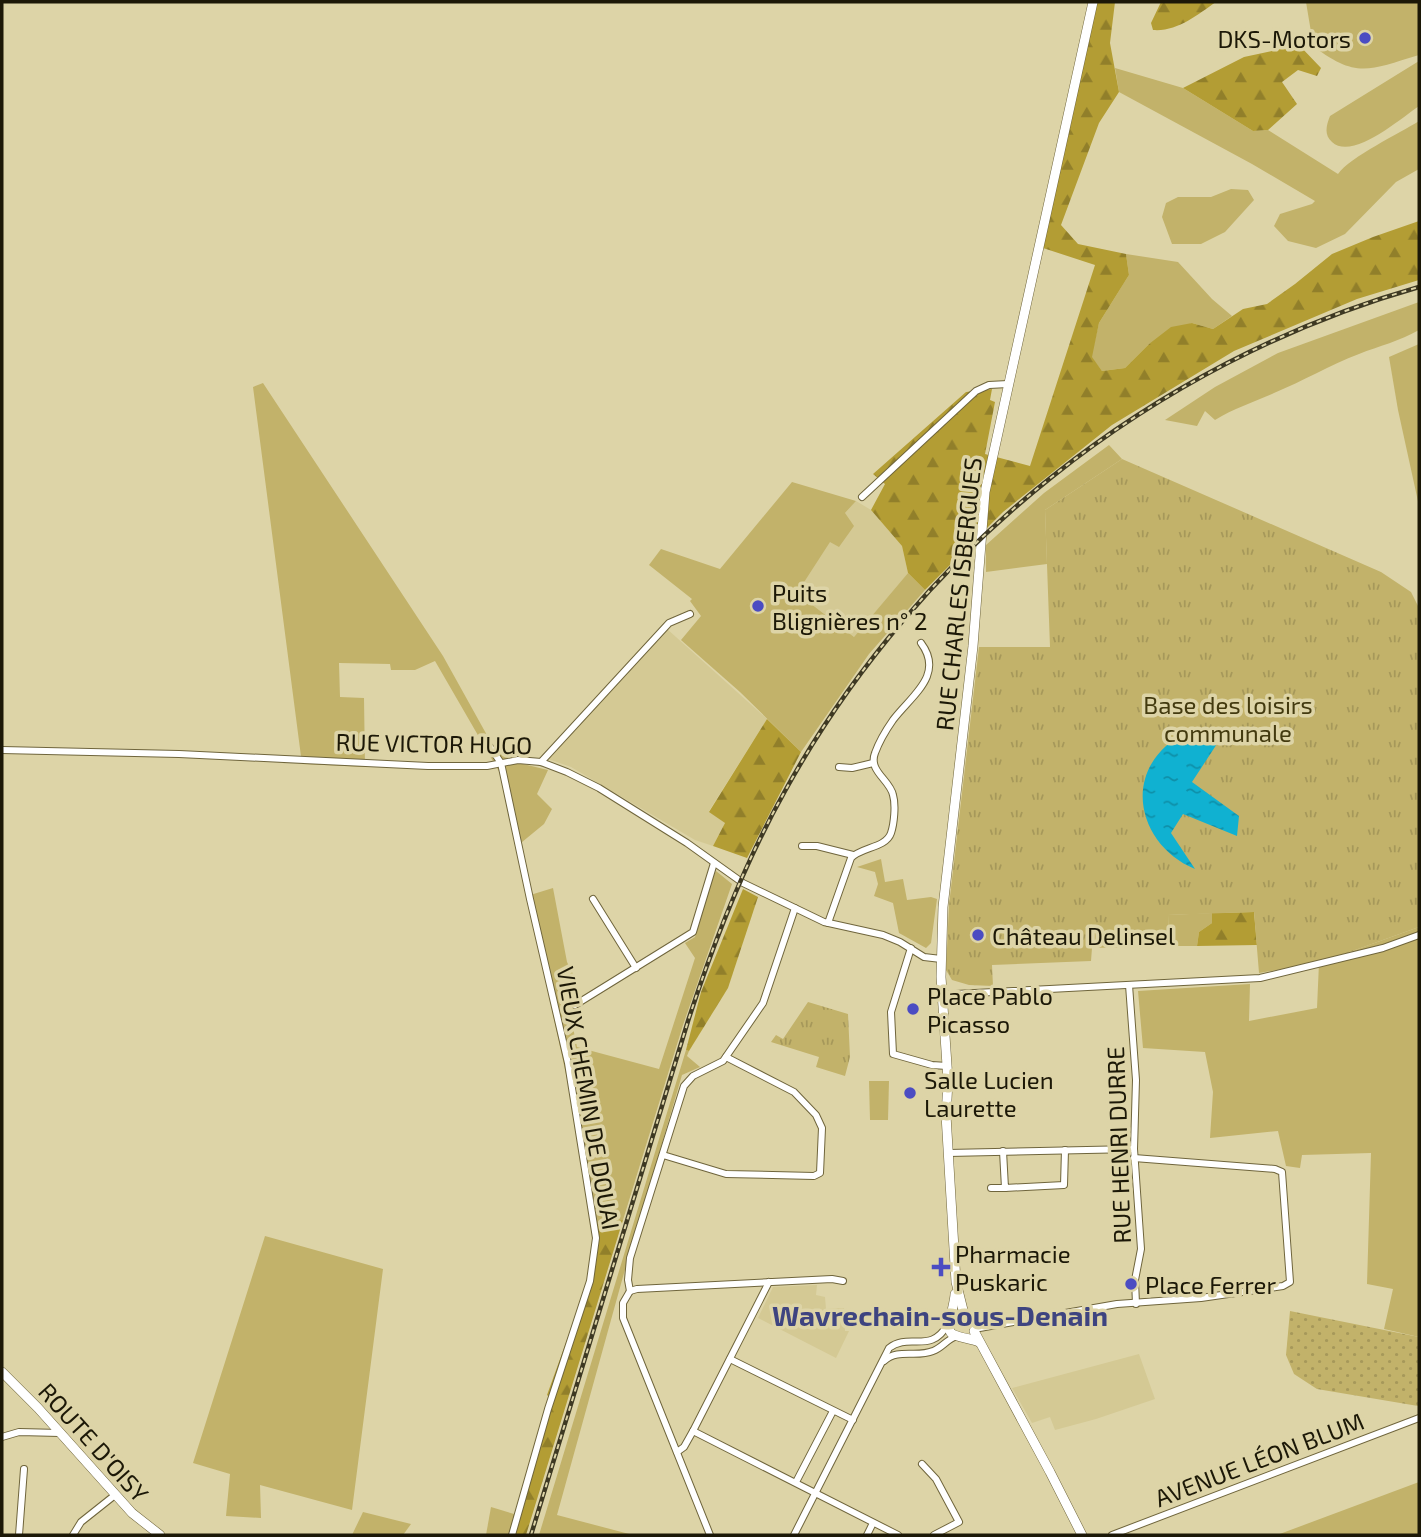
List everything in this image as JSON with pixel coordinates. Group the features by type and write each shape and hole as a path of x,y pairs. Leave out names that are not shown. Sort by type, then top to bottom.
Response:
{"main road":[{"name":"RUE CHARLES ISBERGUES","path":"1082,1535 980,1343 968,1331 956,1282 938,959 974,636 984,499 1093,2"},
{"name":"RUE CHARLES ISBERGUES","path":"949,1322 956,1282"},
{"path":"958,1317 968,1331 951,1333 949,1322 958,1317"},
{"name":"ROUTE D'OISY","path":"2,1372 137,1518 160,1535"}],"street":[{"path":"862,497 976,391 989,385 1008,384"},
{"path":"541,762 669,623 690,614"},
{"path":"802,846 817,846 853,855 887,840 891,832 894,796 873,763 876,750 890,724 926,679 929,657 921,643"},
{"name":"VIEUX CHEMIN DE DOUAI","path":"490,747 501,763 568,1063 596,1238 593,1267 584,1300 548,1409 512,1535"},
{"name":"RUE VICTOR HUGO","path":"2,750 178,754 428,766 487,766 518,760 541,762 599,788 687,843 736,879 794,908 828,923 883,936 924,957 938,959"},
{"path":"839,767 852,768 873,763"},
{"path":"828,923 853,855"},
{"path":"575,1005 695,930 714,863"},
{"path":"593,899 636,968"},
{"path":"630,1292 630,1258 686,1083 726,1057 766,999 794,908"},
{"path":"939,995 1266,977 1383,948 1419,935"},
{"path":"911,948 891,1012 893,1052 896,1056 945,1066"},
{"name":"RUE HENRI DURRE","path":"1129,985 1136,1073 1133,1149 1141,1248 1135,1284 1136,1304"},
{"path":"663,1155 726,1174 814,1176 820,1173 822,1128 816,1115 794,1092 726,1057"},
{"path":"948,1153 1133,1149"},
{"path":"991,1188 1064,1185 1065,1150"},
{"path":"1003,1151 1004,1188"},
{"path":"882,1362 896,1354 931,1352 947,1340 982,1325 1117,1304 1150,1303 1283,1286 1290,1282 1284,1178 1280,1171 1134,1158"},
{"path":"710,1535 623,1318 622,1303 630,1292 637,1289 832,1279 843,1281"},
{"path":"677,1452 684,1447 693,1431 769,1282"},
{"path":"794,1535 892,1345 934,1340 943,1333 949,1322"},
{"path":"730,1359 853,1420"},
{"path":"796,1482 834,1410"},
{"name":"AVENUE LÉON BLUM","path":"1112,1535 1419,1418"},
{"path":"693,1431 898,1535"},
{"path":"2,1437 19,1432 60,1433"},
{"path":"922,1464 936,1479 959,1522 934,1535"},
{"path":"19,1535 24,1469"},
{"path":"73,1535 81,1522 115,1494"},
{"path":"867,1535 873,1523"}],"shaded area":[{"path":"856,501 871,510 902,546 908,573 854,637 796,592 845,513"},
{"path":"666,628 767,719 709,811 725,823 713,846 695,840 571,767 548,759"},
{"path":"817,1285 816,1295 825,1297 826,1309 844,1308 845,1331 849,1331 836,1358 758,1318 773,1287"},
{"path":"1139,1354 1155,1399 1055,1430 1050,1417 1032,1423 1012,1388"}],"green space":[{"path":"1097,2 1115,2 1110,43 1119,92 1099,123 1061,225 1078,244 1126,254 1129,275 1099,323 1092,357 1102,371 1125,368 1171,327 1192,323 1213,329 1243,309 1267,304 1332,254 1419,221 1419,280 1357,299 1234,351 1112,425 1003,512 925,590 908,573 902,546 871,510 885,484 873,474 966,392 992,389 990,400 995,402 985,454 1030,466 1095,265 1043,248"},
{"path":"1161,2 1216,2 1178,25 1153,30 1151,23"},
{"name":"DKS-Motors","path":"1306,2 1419,2 1419,55 1373,68 1350,67 1339,62 1309,43 1311,32"},
{"path":"1299,45 1321,68 1317,76 1298,70 1282,82 1297,104 1268,130 1253,131 1183,88 1244,57"},
{"name":"DKS-Motors","path":"1419,61 1419,106 1363,142 1341,146 1329,139 1326,130 1330,116"},
{"path":"1115,68 1183,88 1253,131 1268,130 1338,174 1364,153 1419,121 1419,169 1396,182 1345,234 1316,248 1288,241 1274,226 1280,214 1315,201 1119,92"},
{"path":"1231,189 1248,190 1254,200 1225,232 1201,244 1172,244 1162,217 1166,203 1178,197 1211,197"},
{"path":"1126,254 1178,262 1212,299 1232,316 1213,329 1192,323 1149,344 1125,368 1102,371 1091,357 1099,323 1129,275"},
{"path":"1419,302 1419,330 1412,334 1348,358 1215,420 1205,411 1197,426 1165,420 1215,387 1278,353"},
{"path":"1419,344 1419,506 1389,357"},
{"path":"263,383 443,656 493,746 523,764 548,770 537,794 552,809 544,824 516,847 501,775 435,661 415,670 391,670 390,664 339,663 340,697 364,698 365,767 302,764 253,387"},
{"path":"1109,445 1122,459 1045,510 1047,564 986,572 986,545 1044,493"},
{"name":"Base des loisirs communale","path":"1122,459 1381,572 1411,592 1419,608 1419,927 1319,963 1259,973 1254,912 1168,915 1169,946 1092,948 1091,961 992,965 993,986 969,985 952,980 946,970 949,905 979,647 1050,647 1045,510"},
{"path":"792,482 856,501 845,513 854,526 839,547 830,542 797,593 854,637 908,573 925,590 869,654 801,752 740,692 681,640 701,616 690,601 692,599 649,565 661,549 720,569"},
{"path":"767,719 801,752 747,858 713,846 725,823 709,812"},
{"path":"881,859 885,882 903,879 907,900 931,897 937,899 931,943 926,948 899,933 893,903 874,896 878,884 875,872 857,867"},
{"path":"716,871 732,884 683,1025 623,1220 594,1224 571,1097 527,896 553,888 567,962 578,984 566,994 577,1047 659,1069 695,958 685,943 695,937"},
{"path":"743,889 758,897 728,988 689,1051 686,1050 701,992"},
{"path":"1254,912 1257,945 1197,946 1199,932 1212,923 1212,913"},
{"path":"1212,913 1212,923 1199,932 1197,946 1169,946 1168,915"},
{"path":"1419,927 1419,1337 1384,1329 1393,1289 1367,1284 1371,1153 1302,1155 1300,1168 1286,1166 1278,1131 1210,1138 1213,1092 1205,1052 1143,1048 1138,991 1250,984 1249,1021 1317,1008 1319,963"},
{"path":"808,1002 848,1014 850,1057 845,1076 816,1067 819,1057 771,1042 776,1035 783,1039"},
{"path":"686,1050 689,1051 687,1056 700,1067 682,1075 557,1515 633,1535 539,1535"},
{"path":"869,1081 889,1081 888,1120 870,1120"},
{"path":"623,1220 526,1535 508,1535 514,1514 520,1516 553,1400 547,1395 581,1301 594,1255 594,1224"},
{"path":"265,1236 383,1269 352,1510 260,1485 261,1518 226,1516 230,1474 193,1463"},
{"path":"1290,1311 1419,1337 1418,1406 1317,1389 1294,1374 1286,1355"},
{"path":"1419,1482 1419,1535 1277,1535"},
{"path":"491,1507 514,1514 508,1535 486,1535"},
{"path":"363,1512 411,1524 403,1535 352,1535"}],"water":[{"path":"1228,727 1192,782 1239,816 1237,836 1183,814 1171,833 1195,869 1178,860 1163,847 1152,832 1145,815 1145,779 1153,762 1172,742 1196,733"}],"railway":[{"path":"531,1535 708,962 743,875 770,819 840,703 903,621 974,545 1052,476 1137,416 1227,363 1321,320 1419,287"}],"place":[{"name":"DKS-Motors","path":"1365,38"},
{"name":"Puits Blignières n° 2","path":"758,606"},
{"name":"Château Delinsel","path":"978,935"},
{"name":"Place Pablo Picasso","path":"913,1009"},
{"name":"Salle Lucien Laurette","path":"910,1093"},
{"name":"Pharmacie Puskaric","path":"941,1267"},
{"name":"Place Ferrer","path":"1131,1284"}],"district":[{"name":"Wavrechain-sous-Denain","path":"940,1315"}]}
